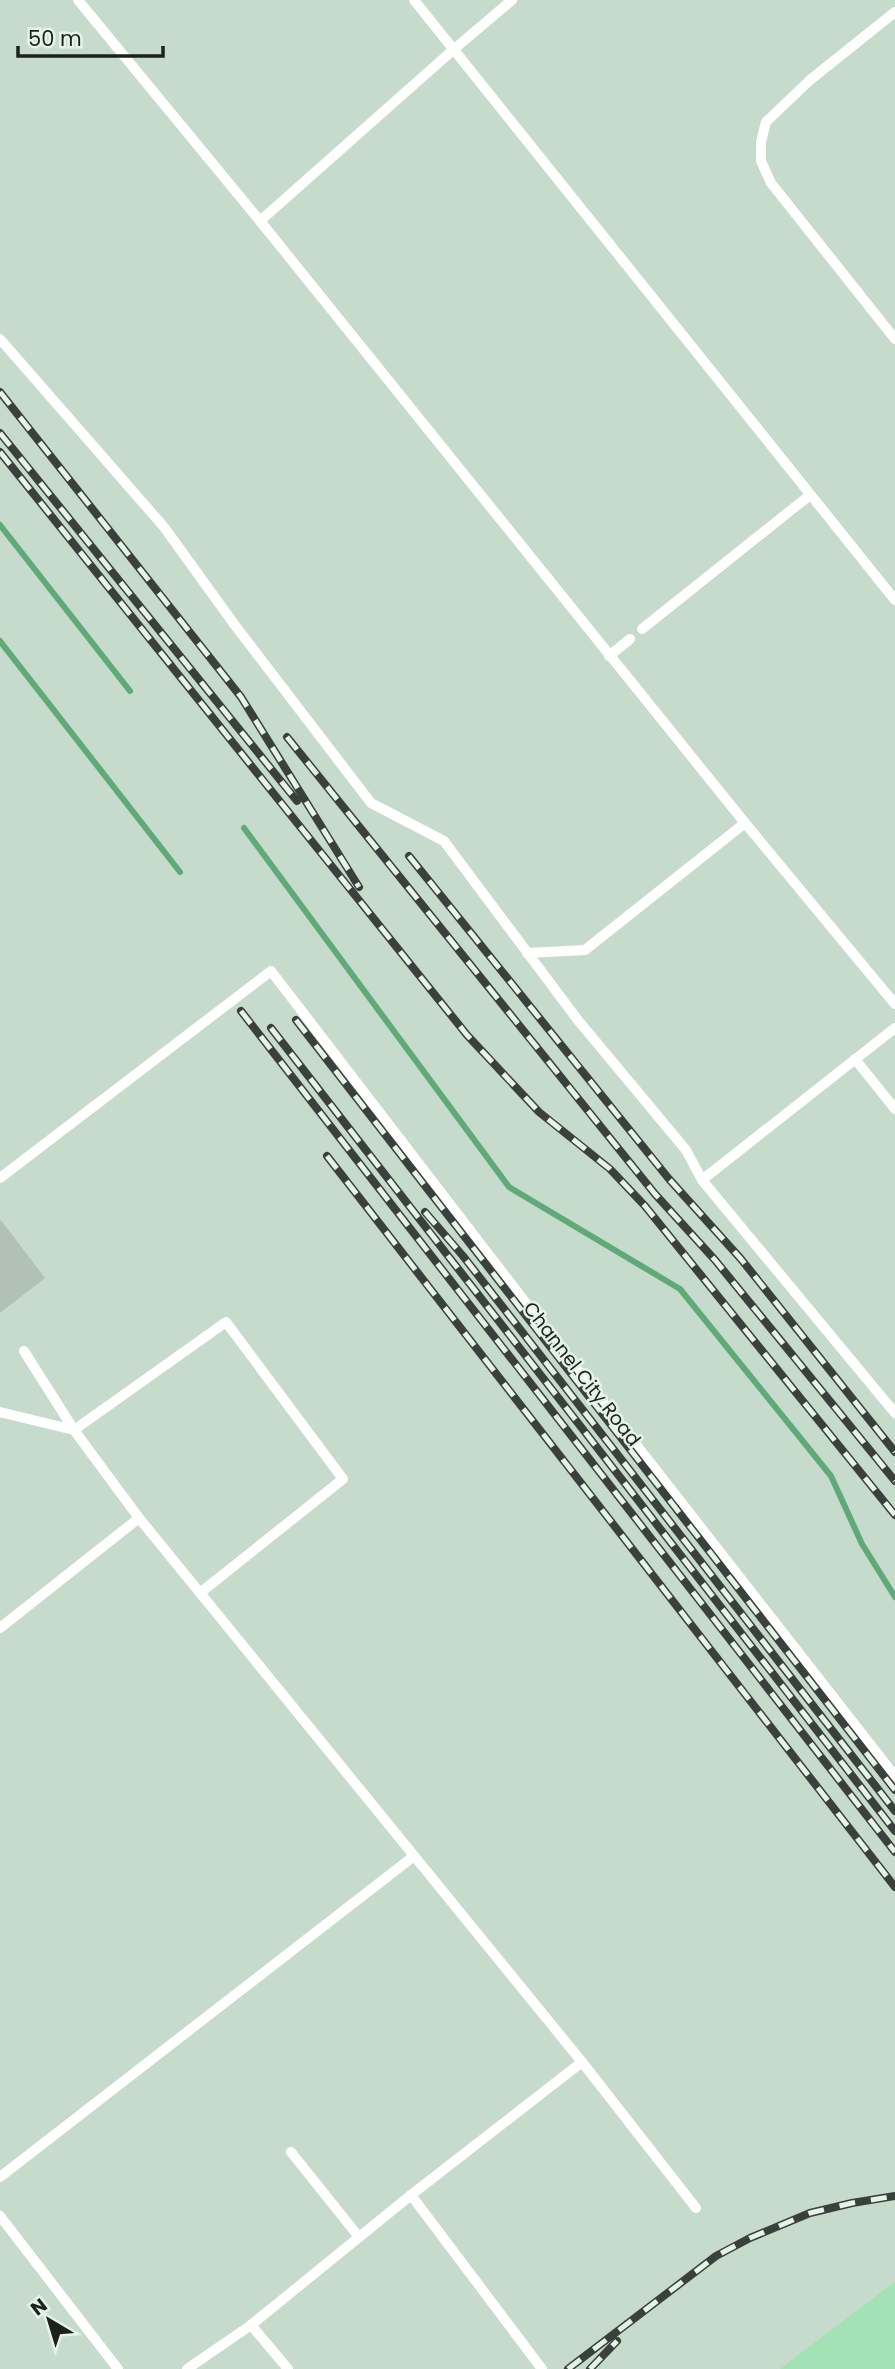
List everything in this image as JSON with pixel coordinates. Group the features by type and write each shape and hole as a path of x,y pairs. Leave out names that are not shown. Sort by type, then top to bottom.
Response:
{"lane":[{"path":"78,0 609,656 895,1004"},
{"path":"414,0 895,600"},
{"path":"260,222 512,0"},
{"path":"895,12 810,80 766,122 761,142 761,161 771,183 895,339"},
{"path":"0,340 164,527 234,624 371,803 444,841 577,1019 685,1150 702,1180 895,1413"},
{"path":"642,629 810,495"},
{"path":"609,656 630,639"},
{"path":"527,953 585,950 745,823"},
{"name":"Channel City Road","path":"0,1178 271,971 545,1328 895,1776"},
{"path":"702,1180 855,1059 890,1039 895,1028"},
{"path":"855,1059 895,1109"},
{"path":"0,1412 74,1430 226,1322 343,1479 200,1593"},
{"path":"24,1351 74,1430 139,1518 582,2062 696,2208"},
{"path":"0,1628 139,1518"},
{"path":"0,2177 414,1856"},
{"path":"187,2369 251,2325 411,2195 582,2062"},
{"path":"291,2152 359,2237"},
{"path":"411,2195 542,2369"},
{"path":"0,2216 118,2369"},
{"path":"251,2325 289,2369"}],"shaded area":[{"path":"0,0 895,0 895,2369 0,2369"}],"green space":[{"path":"895,2282 895,2369 780,2369"}],"building":[{"path":"0,1219 45,1278 0,1313"}],"waterway":[{"path":"0,525 130,691"},
{"path":"0,641 180,872"},
{"path":"244,828 509,1187 680,1289 831,1476 862,1544 895,1597"}],"railway":[{"path":"0,392 241,697 359,887"},
{"path":"0,433 297,801"},
{"path":"0,452 467,1035 539,1112 610,1169 645,1206 895,1515"},
{"path":"287,737 655,1194 715,1260 895,1481"},
{"path":"409,856 669,1179 741,1259 895,1452"},
{"path":"241,1011 895,1852"},
{"path":"296,1020 895,1790"},
{"path":"271,1028 895,1831"},
{"path":"327,1156 895,1887"},
{"path":"425,1212 463,1256 895,1811"},
{"path":"568,2369 716,2256 750,2238 810,2213 895,2196"},
{"path":"590,2369 617,2341"}]}
